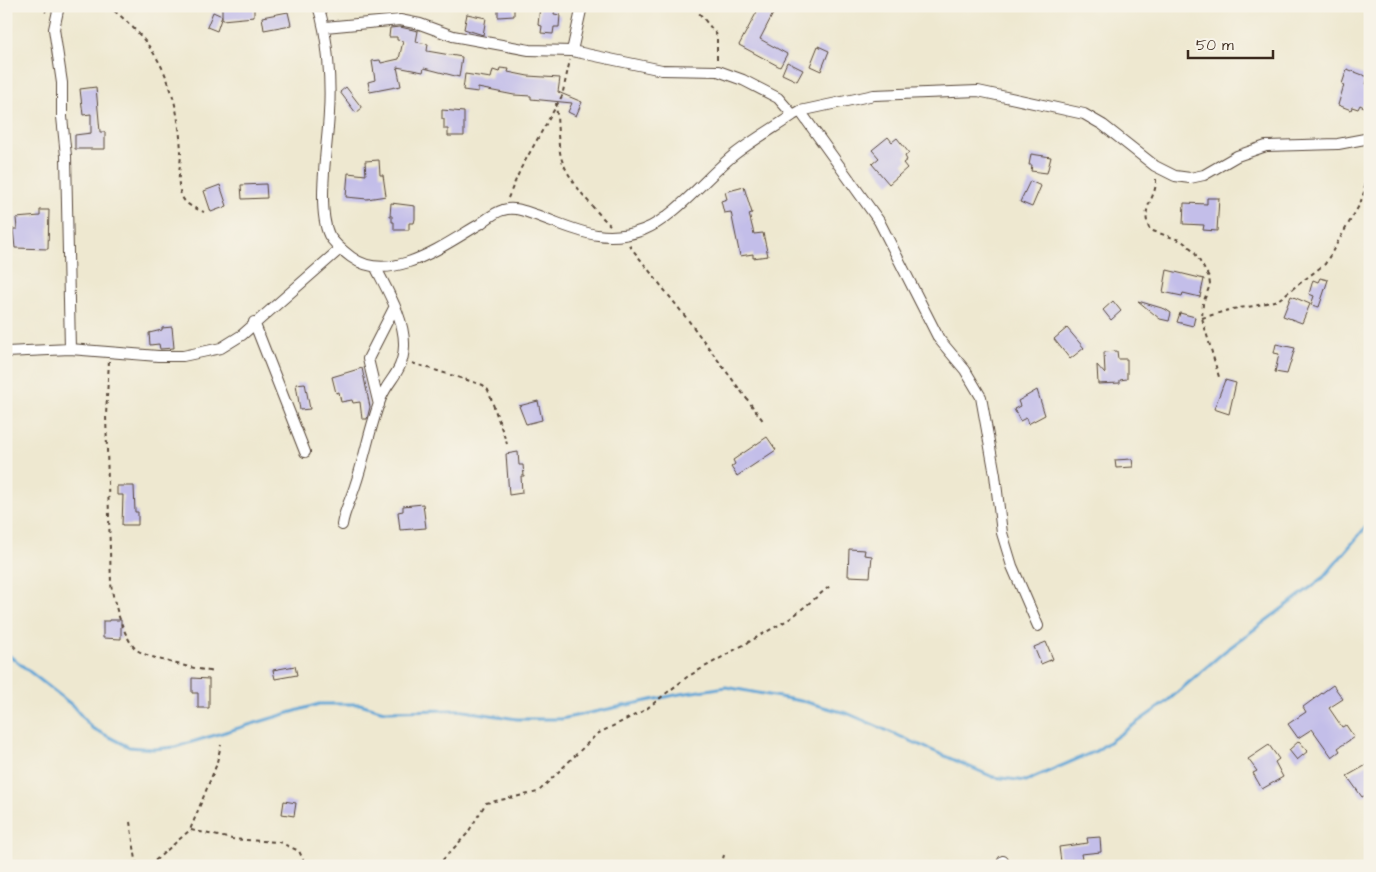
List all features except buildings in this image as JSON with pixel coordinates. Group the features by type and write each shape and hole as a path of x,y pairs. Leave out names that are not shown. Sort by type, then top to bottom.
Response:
{"street":[{"path":"59,6 54,29 62,83 62,116 66,156 70,349"},
{"path":"318,6 325,27 330,111 325,159 324,219 330,236 340,249 355,260 376,268 396,266 432,252 503,210 522,210 589,235 604,237 623,236 646,229 673,210 735,155 796,113 874,94 978,92 1084,114 1103,125 1155,166 1175,176 1190,178 1204,176 1237,156 1266,146 1338,144 1369,138"},
{"path":"572,51 582,6"},
{"path":"325,27 400,20 420,24 453,36 529,50 572,51 662,70 718,71 743,80 778,98 796,113 879,221 939,339 965,370 981,397 995,475 1002,533 1012,566 1038,626"},
{"path":"6,352 70,349 158,356 183,356 222,348 242,335 254,322 294,291 340,249"},
{"path":"342,525 344,512 355,487 382,396 397,374 403,360 402,326 376,268"},
{"path":"379,405 368,358 394,308"},
{"path":"254,322 305,452"}],"path":[{"path":"108,6 154,51 166,74 175,107 181,151 180,193 186,204 204,212"},
{"path":"696,6 699,14 717,35 718,71"},
{"path":"503,210 521,168 556,103 562,96 572,51"},
{"path":"556,103 561,155 564,166 599,216 623,236 764,422"},
{"path":"1202,318 1232,309 1278,300 1324,264 1362,198 1369,138"},
{"path":"1155,166 1156,183 1145,212 1146,222 1150,230 1182,241 1193,250 1209,277 1210,285 1202,303 1202,318 1219,377"},
{"path":"110,352 106,415 111,584 114,603 121,616 125,636 137,650 187,667 214,672"},
{"path":"403,360 483,385 488,390 507,444"},
{"path":"437,866 467,834 486,803 538,792 597,734 645,710 686,677 791,618 830,586"},
{"path":"149,866 190,830 216,766 221,745"},
{"path":"130,822 136,866"},
{"path":"190,830 232,839 279,842 298,851 305,865"},
{"path":"721,866 724,855"}],"waterway":[{"path":"6,653 72,705 92,728 129,747 154,749 175,747 319,704 360,704 384,711 458,710 517,719 561,719 680,694 726,687 806,702 849,714 993,777 1026,781 1096,751 1165,703 1224,652 1323,578 1370,522"}]}
